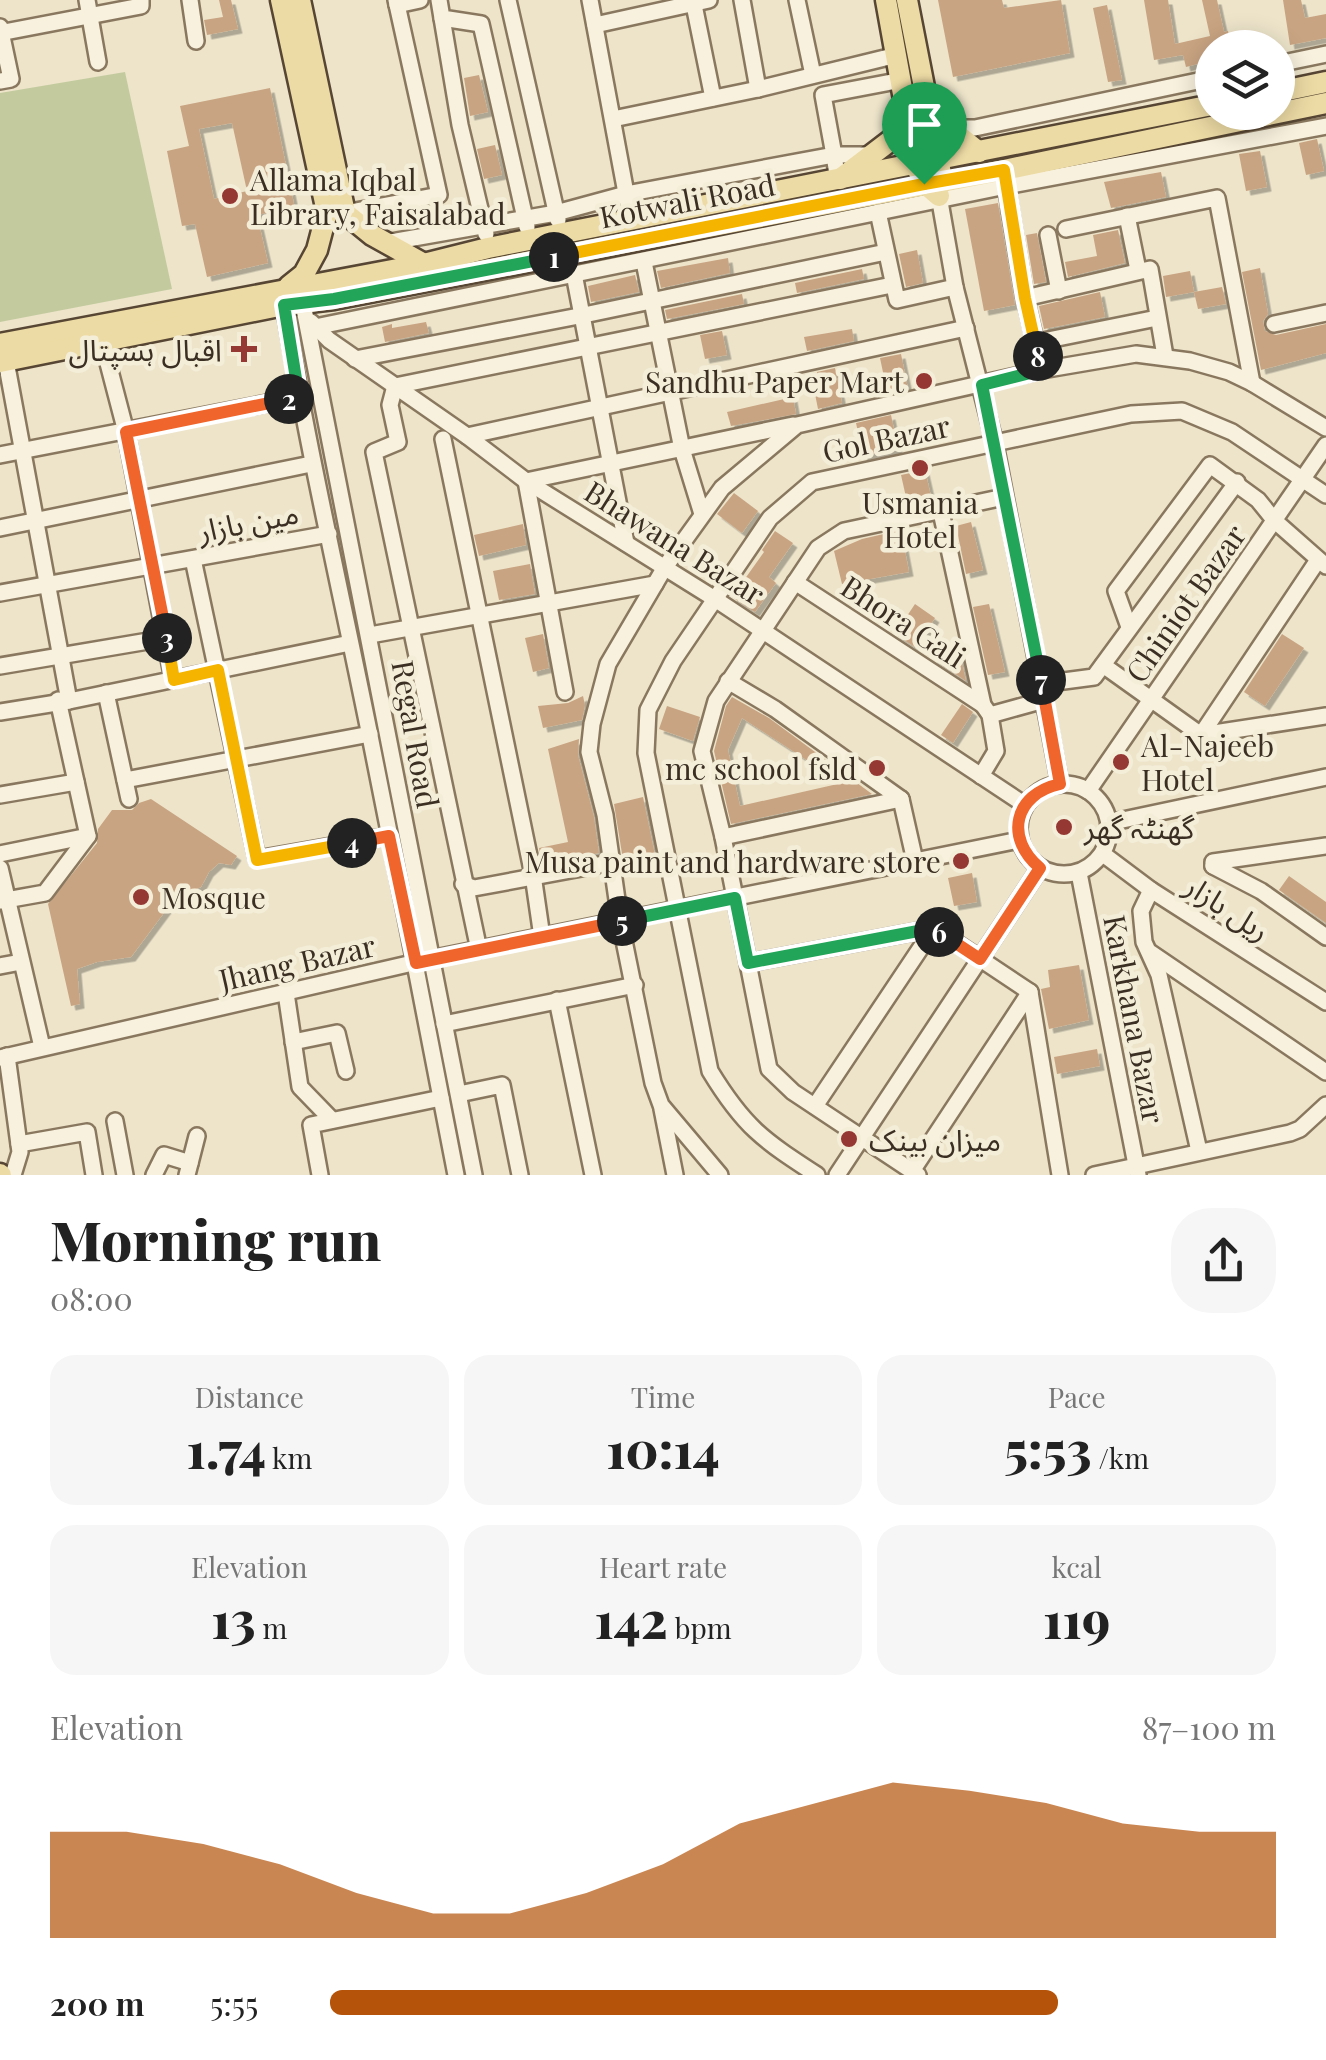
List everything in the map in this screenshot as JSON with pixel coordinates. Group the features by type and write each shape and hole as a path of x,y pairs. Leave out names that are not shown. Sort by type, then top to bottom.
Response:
{"main road":[{"path":"281,0 327,212 304,274 299,308"},
{"path":"300,0 345,213 386,244 424,264"},
{"path":"886,0 908,118 933,181"},
{"path":"907,0 925,96 933,181"},
{"path":"1295,88 1326,82"},
{"path":"925,96 936,116 979,152"},
{"name":"Kotwali Road","path":"2,356 299,308 424,264 486,237 529,240 558,223 631,220 838,180 1005,178 1326,103"},
{"name":"Kotwali Road","path":"2,356 103,344 299,308 933,181 979,152 1195,108"},
{"path":"838,180 899,134 908,118"}],"street":[{"path":"87,0 98,62"},
{"path":"0,82 12,79 0,30 90,18 141,6 140,0"},
{"path":"190,0 196,41"},
{"path":"345,213 439,195 397,2 420,0"},
{"path":"439,0 460,125 486,237"},
{"path":"590,0 631,220"},
{"path":"742,0 758,90"},
{"path":"798,0 814,75"},
{"path":"595,25 698,1 714,98"},
{"path":"442,18 482,24 509,5 558,223"},
{"path":"482,24 529,240"},
{"path":"1295,60 1326,54"},
{"path":"612,119 758,90 897,56"},
{"path":"838,180 824,95 902,80"},
{"path":"949,128 976,128 1195,82"},
{"path":"1151,91 1156,116"},
{"path":"1042,370 1025,298 1005,178 1326,126"},
{"path":"976,128 979,152"},
{"path":"386,244 486,237 524,218 558,223 626,194 834,155 868,155"},
{"path":"299,308 644,262 878,212 933,181 955,287 982,385 1060,784"},
{"path":"1066,228 1217,198 1252,383"},
{"path":"878,212 897,300 955,287"},
{"path":"1127,216 1138,270"},
{"path":"1048,235 1059,291"},
{"path":"355,359 886,252"},
{"path":"644,262 682,449 702,514"},
{"path":"1025,298 1150,269 1165,356"},
{"path":"574,274 626,543"},
{"path":"479,950 374,452 398,442 390,405 395,386 892,286"},
{"name":"Bhawana Bazar","path":"299,308 355,359 526,480 715,598 1024,806"},
{"name":"Regal Road","path":"299,308 299,397 311,464 329,534 389,836 444,1024 474,1175"},
{"name":"Regal Road","path":"299,308 370,635 456,1175"},
{"path":"1274,324 1326,313"},
{"path":"1034,342 1157,318"},
{"path":"467,436 966,328"},
{"path":"103,344 126,432 174,680"},
{"path":"566,692 526,480 1042,370 1136,354 1165,356 1229,372 1326,428"},
{"path":"2,356 48,586 63,701 88,836 46,892 4,900"},
{"path":"0,455 299,397"},
{"name":"Gol Bazar","path":"816,1175 759,1137 733,1108 710,1071 646,753 648,710 673,661 770,518 812,482 1131,414 1182,411 1232,432 1326,495"},
{"path":"674,1175 620,922 614,862 589,752 592,724 608,664 665,567 722,488 797,425"},
{"path":"444,439 533,875 542,937"},
{"name":"Chiniot Bazar","path":"1088,790 1326,446"},
{"path":"0,528 311,464"},
{"path":"1129,627 1116,591 1210,465 1258,500 1275,521 1322,563 1201,734"},
{"path":"986,710 1094,677 1237,482"},
{"path":"1004,497 844,532 818,548 728,680 710,716 702,751 770,1069 793,1092 915,1173 1030,992"},
{"path":"941,512 996,752 981,776"},
{"name":"مین بازار","path":"0,594 329,534"},
{"path":"193,559 257,860 389,836"},
{"name":"Bhora Gali","path":"795,582 986,710"},
{"path":"370,635 655,584"},
{"path":"0,666 166,638"},
{"path":"0,712 350,643"},
{"path":"1103,664 1201,734 1326,716"},
{"path":"728,680 901,799 915,861"},
{"path":"106,693 130,799"},
{"path":"125,780 370,734"},
{"path":"1110,828 1118,821 1326,777"},
{"path":"0,795 76,782"},
{"path":"1060,784 1088,790 1107,813 1110,828 1103,854 1079,873 1063,875 1040,868 1024,851 1018,828 1024,806 1034,794 1060,784"},
{"path":"723,837 901,799"},
{"path":"0,854 88,836"},
{"name":"Jhang Bazar","path":"4,1057 423,961 1019,840"},
{"path":"1326,846 1212,864 1262,891 1326,936"},
{"name":"ریل بازار","path":"1103,854 1151,890 1326,1002"},
{"path":"463,884 474,888 614,862"},
{"path":"0,868 4,900 42,1048"},
{"path":"837,1175 1040,868"},
{"name":"Karkhana Bazar","path":"1079,873 1137,1170"},
{"path":"1151,890 1141,911 1144,942 1152,954 1200,1152"},
{"path":"748,963 934,928 1030,992 1060,1175"},
{"path":"815,1106 934,928"},
{"path":"1152,954 1326,1072"},
{"path":"0,966 20,962"},
{"path":"444,1024 635,985"},
{"path":"286,993 300,1087 332,1120"},
{"path":"557,1000 593,1175"},
{"path":"293,1042 337,1033 346,1071"},
{"path":"4,1057 19,1144 12,1175"},
{"path":"459,1094 502,1085 520,1175"},
{"path":"320,1175 311,1125 441,1098"},
{"path":"1094,1175 1137,1170 1290,1133 1326,1105"},
{"path":"661,1106 720,1175"},
{"path":"115,1121 124,1175"},
{"path":"19,1144 88,1132 94,1175"},
{"path":"154,1175 164,1155 188,1169 197,1136"}],"green space":[{"path":"125,72 172,289 0,322 0,93"}],"building":[{"path":"219,0 231,0 238,29 207,35 204,20 223,17"},
{"path":"938,0 1002,0 1004,8 1061,0 1070,53 953,77"},
{"path":"1144,0 1168,0 1175,44 1195,39 1195,65 1186,67 1183,55 1154,60"},
{"path":"1202,0 1217,0 1224,30 1209,30"},
{"path":"1283,0 1301,0 1305,18 1326,14 1326,38 1295,44 1295,30 1288,30"},
{"path":"1107,5 1122,80 1108,82 1093,8"},
{"path":"479,75 488,112 470,116 464,78"},
{"path":"270,88 296,214 281,217 280,210 257,215 268,263 207,277 195,224 182,226 167,151 189,146 180,106","holes":["232,123 247,191 214,199 199,129"]},
{"path":"1317,139 1324,171 1306,175 1299,143"},
{"path":"495,145 502,175 484,179 477,149"},
{"path":"1260,151 1267,187 1246,191 1239,154"},
{"path":"1161,172 1166,197 1111,208 1104,182"},
{"path":"998,203 1015,305 984,311 965,209"},
{"path":"1118,230 1125,263 1068,277 1065,262 1097,256 1093,235"},
{"path":"1037,233 1046,282 1034,284 1026,235"},
{"path":"917,250 923,283 906,287 899,254"},
{"path":"728,258 730,273 661,288 657,271"},
{"path":"1260,268 1268,314 1263,321 1265,331 1276,335 1326,324 1326,353 1261,370 1242,272"},
{"path":"862,269 864,279 797,293 795,283"},
{"path":"1190,271 1194,292 1166,297 1163,276"},
{"path":"635,275 639,292 591,302 588,286"},
{"path":"1222,287 1226,304 1198,309 1194,292"},
{"path":"1100,292 1105,317 1044,329 1039,306"},
{"path":"742,294 744,304 667,319 665,310"},
{"path":"426,322 429,333 385,342 382,327"},
{"path":"852,329 854,341 807,351 804,337"},
{"path":"722,331 727,355 705,359 700,335"},
{"path":"901,354 908,389 875,396 871,380 884,377 880,358"},
{"path":"835,368 842,403 818,409 815,394 822,392 817,372"},
{"path":"793,397 796,414 731,426 727,412"},
{"path":"891,415 898,449 863,456 856,423"},
{"path":"925,470 932,501 908,506 901,475"},
{"path":"734,493 758,511 742,533 717,514"},
{"path":"971,522 983,570 966,574 956,526"},
{"path":"523,524 526,545 479,556 474,535"},
{"path":"901,530 909,572 842,584 834,551 862,539"},
{"path":"775,531 793,543 769,577 776,583 755,612 732,597"},
{"path":"530,564 535,594 499,600 493,571"},
{"path":"915,604 935,618 915,647 895,634"},
{"path":"989,604 1005,672 988,675 973,607"},
{"path":"543,634 549,668 533,672 525,638"},
{"path":"1282,634 1304,648 1265,706 1244,692"},
{"path":"958,645 966,681 932,658 941,649"},
{"path":"583,696 582,720 543,728 538,706 568,703"},
{"path":"732,697 769,718 872,794 731,824 714,751","holes":["742,718 842,783 740,806 728,750"]},
{"path":"962,704 973,712 953,743 941,735"},
{"path":"667,706 700,717 693,741 659,729"},
{"path":"579,739 578,755 599,853 542,864 539,848 568,842 548,749"},
{"path":"643,797 656,860 624,866 614,804"},
{"path":"151,799 237,856 231,865 219,863 201,887 175,898 131,957 77,969 80,1004 71,1006 48,904 97,843 98,829 112,810 132,810"},
{"path":"972,873 977,902 954,906 948,878"},
{"path":"1289,876 1326,902 1326,923 1279,890"},
{"path":"1079,965 1089,1020 1049,1029 1041,989 1050,987 1048,970"},
{"path":"1097,1049 1100,1066 1057,1074 1054,1057"}],"place":[{"name":"Allama Iqbal Library, Faisalabad","path":"230,196"},
{"name":"اقبال ہسپتال","path":"244,349"},
{"name":"Sandhu Paper Mart","path":"924,381"},
{"name":"Usmania Hotel","path":"920,468"},
{"name":"Al-Najeeb Hotel","path":"1121,762"},
{"name":"mc school fsld","path":"877,768"},
{"name":"گھنٹہ گھر","path":"1064,827"},
{"name":"Musa paint and hardware store","path":"961,861"},
{"name":"Mosque","path":"141,897"},
{"name":"میزان بینک","path":"849,1139"}],"route":[{"path":"1004,170 1025,298 1042,370 982,385 1060,784 1034,794 1024,806 1019,840 1040,868 980,959 934,928 748,963 735,898 416,963 389,836 257,860 218,670 174,680 126,432 299,397 284,305 334,299 924,184 1004,170"}]}
